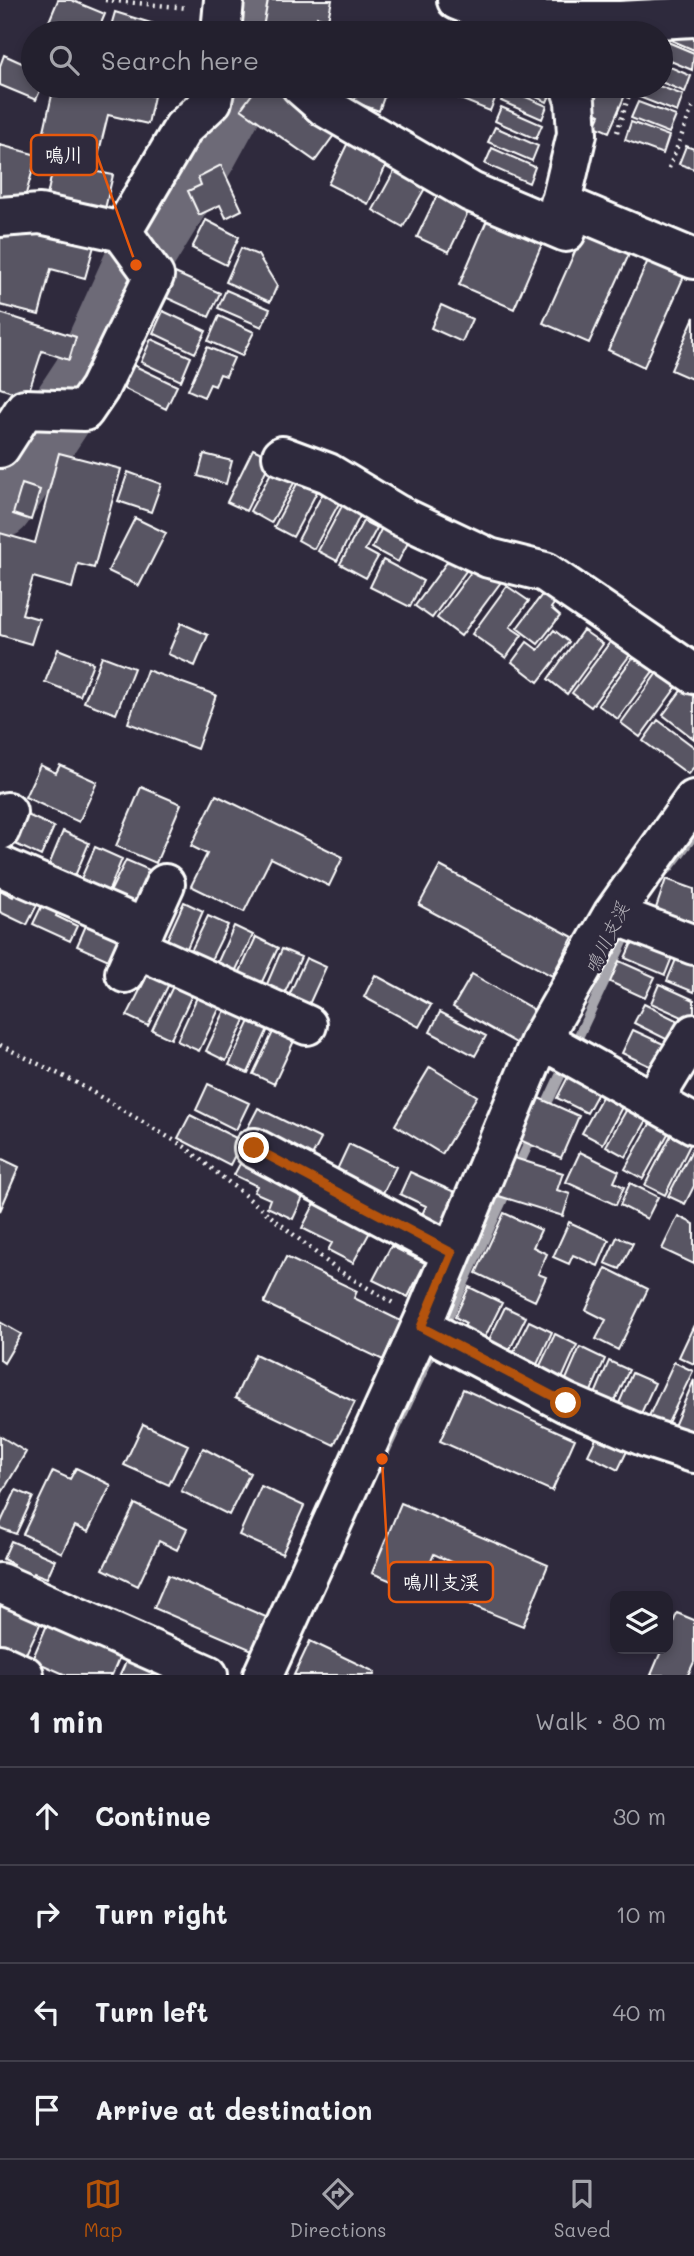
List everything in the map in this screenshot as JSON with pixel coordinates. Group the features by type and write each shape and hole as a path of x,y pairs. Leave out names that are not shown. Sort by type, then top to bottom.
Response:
{"street":[{"path":"457,0 508,21"},
{"path":"523,21 694,17"},
{"path":"123,233 183,128 213,98"},
{"path":"315,98 325,107 471,192 694,259"},
{"path":"561,221 577,134 574,98"},
{"path":"0,217 40,214 123,233 154,276 99,390 83,411 25,409 0,448"},
{"path":"282,456 328,473 398,515 489,558 545,572 694,674"},
{"path":"263,1675 423,1325 545,1041 614,914 694,800"},
{"path":"0,866 135,950 307,1025"},
{"path":"135,950 165,884"},
{"path":"614,914 694,945"},
{"path":"653,1101 694,1034"},
{"path":"545,1041 694,1124"},
{"path":"254,1148 452,1253"},
{"path":"423,1325 566,1403 648,1438 694,1453"},
{"path":"0,1583 208,1675"},
{"path":"0,1664 24,1675"}],"path":[{"path":"105,0 223,15"},
{"path":"616,136 628,98"},
{"path":"669,168 694,103"},
{"path":"0,1045 77,1083 185,1147 336,1269 423,1325"}],"building":[{"path":"58,0 71,0 105,14 102,21 49,21"},
{"path":"268,0 332,0 328,19 317,17 316,21 264,21"},
{"path":"115,12 144,21 112,21"},
{"path":"468,16 480,21 466,21"},
{"path":"694,31 694,50 673,41 673,35"},
{"path":"673,44 694,53 692,70 673,62"},
{"path":"4,55 21,63 21,94 0,85 0,66"},
{"path":"673,68 691,76 685,92 673,87"},
{"path":"673,91 683,95 677,112 642,98 673,98"},
{"path":"51,98 154,98 148,124 108,115 98,156 41,144"},
{"path":"249,98 290,98 337,131 315,161 241,109"},
{"path":"356,98 384,98 379,111 354,102"},
{"path":"458,98 495,98 490,111"},
{"path":"502,98 528,98 547,106 542,119 501,101"},
{"path":"596,98 624,98 609,132 595,126 600,115 590,110"},
{"path":"638,102 676,116 669,133 631,118"},
{"path":"501,107 542,125 536,139 495,121"},
{"path":"631,122 669,136 663,154 625,140"},
{"path":"495,127 538,146 532,161 488,142"},
{"path":"352,134 392,153 368,204 328,184"},
{"path":"0,145 37,155 22,208 0,202"},
{"path":"686,146 694,149 694,169 679,164"},
{"path":"492,148 535,167 529,183 485,164"},
{"path":"54,163 113,175 104,213 46,201"},
{"path":"221,165 242,210 226,218 220,205 199,215 188,191 201,185 198,177"},
{"path":"397,166 428,183 403,227 373,210"},
{"path":"438,193 470,208 449,252 417,237"},
{"path":"490,213 545,237 514,309 459,285"},
{"path":"206,220 239,237 226,265 192,248"},
{"path":"2,222 94,246 85,278 51,269 39,315 0,305"},
{"path":"585,229 631,250 589,343 543,323"},
{"path":"241,248 258,255 277,286 270,302 226,282"},
{"path":"649,258 685,274 644,367 608,350"},
{"path":"175,273 220,293 209,317 165,297"},
{"path":"226,290 270,309 262,327 218,308"},
{"path":"441,305 472,319 462,342 431,328"},
{"path":"163,311 206,331 195,353 153,333"},
{"path":"0,313 76,337 69,360 42,351 27,397 0,388"},
{"path":"219,316 254,332 242,356 208,341"},
{"path":"694,317 694,380 671,370"},
{"path":"151,339 191,357 181,381 141,362"},
{"path":"207,347 234,358 226,376 220,374 215,386 210,384 204,397 188,390"},
{"path":"133,365 177,386 166,409 123,388"},
{"path":"253,449 272,458 246,511 227,502"},
{"path":"59,453 121,469 94,568 78,564 72,588 33,577 22,614 39,619 31,644 0,635 0,533 35,543"},
{"path":"204,454 232,461 226,484 198,476"},
{"path":"272,471 294,483 271,523 250,511"},
{"path":"128,472 161,484 151,512 118,501"},
{"path":"299,480 318,490 293,537 274,527"},
{"path":"22,484 40,490 31,520 13,514"},
{"path":"325,489 342,498 314,549 298,540"},
{"path":"343,504 361,514 337,561 318,551"},
{"path":"135,518 166,533 139,586 108,571"},
{"path":"363,521 377,528 365,550 378,557 366,578 340,564"},
{"path":"384,523 411,537 398,562 372,548"},
{"path":"450,558 466,571 432,618 415,606"},
{"path":"383,560 423,581 410,607 370,587"},
{"path":"477,564 501,582 461,636 437,618"},
{"path":"507,586 529,601 510,627 522,635 506,658 472,634"},
{"path":"547,588 559,597 551,608 560,616 538,644 517,628"},
{"path":"181,623 208,635 195,666 168,654"},
{"path":"554,630 569,642 538,682 512,662 527,642 538,650"},
{"path":"583,630 603,644 567,694 548,679"},
{"path":"611,641 630,655 591,707 572,693"},
{"path":"58,649 93,663 80,696 45,682"},
{"path":"102,656 134,668 116,714 84,702"},
{"path":"634,656 654,670 618,719 598,705"},
{"path":"147,670 216,695 197,749 128,723"},
{"path":"659,670 678,685 640,737 621,723"},
{"path":"683,688 694,696 694,739 663,715"},
{"path":"658,720 694,747 694,767 688,774 643,741"},
{"path":"40,765 56,773 60,765 97,782 79,822 25,797"},
{"path":"141,787 181,804 156,863 116,846"},
{"path":"216,795 343,857 329,886 271,858 244,912 191,886 207,854 191,846"},
{"path":"23,813 54,827 41,856 11,842"},
{"path":"63,831 89,843 75,876 49,865"},
{"path":"95,847 122,859 107,895 79,883"},
{"path":"126,860 154,872 137,907 109,894"},
{"path":"440,866 573,937 552,976 419,905"},
{"path":"666,879 694,889 694,924 655,911"},
{"path":"18,887 41,897 27,925 0,912 0,890 13,897"},
{"path":"45,899 60,906 56,916 77,926 70,941 33,924"},
{"path":"184,902 203,911 185,953 165,944"},
{"path":"208,916 228,925 209,964 189,955"},
{"path":"87,923 123,939 113,962 77,946"},
{"path":"234,926 253,935 233,976 215,968"},
{"path":"635,936 674,952 665,975 625,958"},
{"path":"256,937 278,948 259,988 237,978"},
{"path":"282,949 301,957 282,999 264,991"},
{"path":"679,952 694,959 694,992 667,981"},
{"path":"306,958 326,967 306,1011 286,1002"},
{"path":"619,961 655,977 645,998 610,982"},
{"path":"149,972 170,982 148,1026 127,1016"},
{"path":"472,974 536,1011 518,1044 453,1007"},
{"path":"375,975 431,1005 419,1027 364,997"},
{"path":"174,984 193,993 171,1039 152,1030"},
{"path":"659,984 694,1000 694,1015 691,1021 651,1003"},
{"path":"198,995 221,1005 199,1051 177,1041"},
{"path":"644,1004 686,1025 676,1044 634,1023"},
{"path":"226,1008 246,1018 226,1061 206,1051"},
{"path":"440,1012 486,1036 475,1056 430,1032"},
{"path":"250,1021 268,1029 248,1073 229,1065"},
{"path":"633,1030 670,1047 658,1070 622,1053"},
{"path":"273,1032 294,1041 274,1084 253,1074"},
{"path":"430,1067 477,1096 442,1154 395,1125"},
{"path":"569,1075 599,1091 587,1113 557,1098"},
{"path":"208,1084 249,1103 236,1130 196,1110"},
{"path":"604,1093 624,1103 603,1144 582,1133"},
{"path":"532,1095 579,1116 561,1158 513,1137"},
{"path":"628,1107 648,1118 626,1157 606,1146"},
{"path":"258,1108 321,1139 309,1162 246,1131"},
{"path":"190,1115 242,1141 230,1165 178,1138"},
{"path":"651,1122 669,1132 643,1179 625,1169"},
{"path":"671,1135 690,1145 665,1195 645,1185"},
{"path":"349,1144 396,1167 381,1197 335,1174"},
{"path":"693,1148 694,1186 685,1204 668,1196"},
{"path":"580,1152 619,1171 614,1182 624,1187 616,1205 566,1182"},
{"path":"511,1157 563,1173 557,1190 570,1194 563,1216 499,1196"},
{"path":"0,1158 19,1167 0,1211"},
{"path":"243,1158 307,1188 293,1219 267,1207 270,1199 254,1192 257,1186 234,1175"},
{"path":"410,1172 459,1194 440,1234 418,1223 426,1206 400,1194"},
{"path":"630,1183 658,1197 647,1219 620,1205"},
{"path":"315,1203 370,1232 353,1263 328,1250 332,1243 302,1228"},
{"path":"504,1213 541,1230 533,1247 547,1254 538,1274 546,1277 535,1301 476,1273"},
{"path":"678,1216 694,1224 694,1264 662,1249"},
{"path":"569,1222 609,1240 598,1266 573,1255 569,1264 553,1257"},
{"path":"617,1237 633,1243 620,1269 605,1263"},
{"path":"391,1246 425,1263 408,1297 373,1280"},
{"path":"286,1257 357,1291 354,1298 401,1321 383,1360 264,1303"},
{"path":"606,1268 648,1289 618,1350 596,1339 606,1320 586,1310"},
{"path":"469,1287 502,1303 482,1343 461,1333 466,1323 455,1317"},
{"path":"505,1307 526,1317 506,1357 486,1346"},
{"path":"529,1321 552,1332 534,1371 510,1360"},
{"path":"0,1322 21,1334 4,1363 0,1360"},
{"path":"694,1325 694,1364 679,1357"},
{"path":"555,1334 577,1345 560,1383 537,1372"},
{"path":"580,1347 605,1359 589,1396 564,1384"},
{"path":"255,1354 355,1402 334,1445 235,1398"},
{"path":"609,1361 629,1370 612,1407 593,1399"},
{"path":"674,1362 693,1371 667,1425 649,1416"},
{"path":"632,1373 655,1383 639,1418 617,1408"},
{"path":"694,1380 694,1435 674,1426"},
{"path":"463,1389 575,1439 552,1491 440,1441"},
{"path":"143,1424 188,1445 169,1485 124,1465"},
{"path":"599,1432 629,1447 618,1470 588,1455"},
{"path":"0,1436 26,1452 0,1496"},
{"path":"203,1448 250,1473 229,1515 181,1491"},
{"path":"76,1468 111,1485 88,1532 75,1526 62,1553 23,1534 53,1471 70,1479"},
{"path":"261,1486 304,1506 282,1554 239,1535"},
{"path":"16,1490 33,1497 16,1534 0,1528 0,1524"},
{"path":"401,1503 548,1565 523,1626 441,1593 453,1563 434,1554 418,1592 372,1573"},
{"path":"135,1504 187,1529 177,1550 159,1541 138,1586 103,1569"},
{"path":"11,1541 55,1560 47,1578 34,1573 28,1587 7,1577 13,1564 3,1559"},
{"path":"168,1575 266,1617 252,1650 154,1608"},
{"path":"0,1598 43,1618 25,1656 0,1644"},
{"path":"677,1613 694,1620 694,1662 688,1675 651,1675 660,1654 673,1654 673,1623"},
{"path":"50,1618 123,1649 112,1675 66,1675 32,1660"},
{"path":"310,1641 375,1672 374,1675 294,1675"},
{"path":"130,1653 181,1675 120,1675"}],"waterway":[{"path":"243,21 244,0"},
{"path":"0,506 86,375 136,265 234,98"},
{"name":"鳴川支渓","path":"668,869 694,835"},
{"name":"鳴川支渓","path":"542,1114 629,929"},
{"name":"鳴川支渓","path":"516,1171 534,1132"},
{"name":"鳴川支渓","path":"377,1469 509,1186"}],"place":[{"name":"鳴川","path":"136,265"},
{"name":"鳴川支渓","path":"382,1459"}],"route":[{"path":"254,1148 452,1253 421,1327 566,1403"}]}
